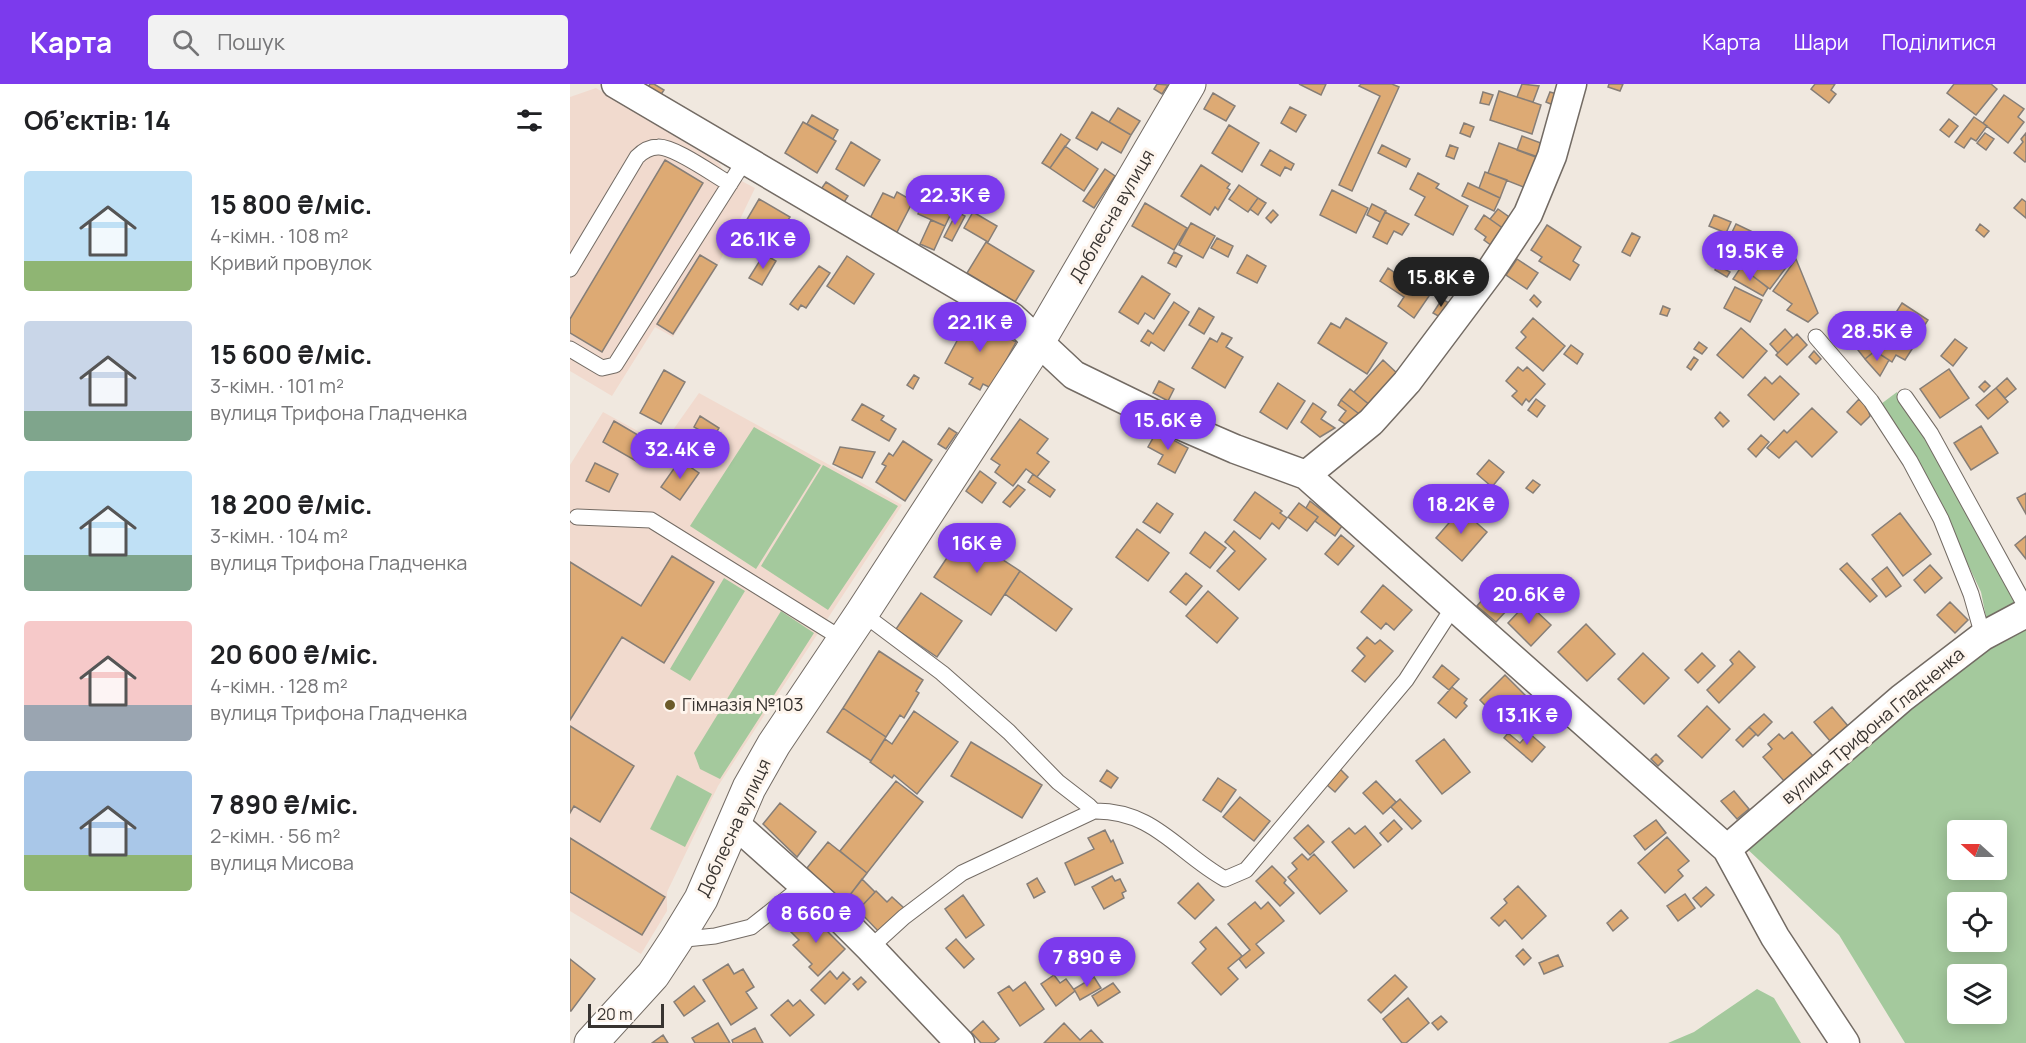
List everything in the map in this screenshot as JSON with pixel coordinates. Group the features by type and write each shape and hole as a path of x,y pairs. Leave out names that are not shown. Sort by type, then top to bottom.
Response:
{"street":[{"path":"616,84 1012,317 1074,375 1214,440 1306,475 1727,849 1775,937 1845,1043"},
{"name":"Доблесна вулиця","path":"591,1043 653,975 676,940 701,899 749,788 774,744 862,614 1038,342 1189,84"},
{"path":"1306,475 1371,422 1393,398 1491,270 1528,213 1552,156 1572,84"},
{"name":"вулиця Трифона Гладченка","path":"1727,849 1902,698 1983,636 2026,613"},
{"path":"734,823 870,948 960,1043"}],"lane":[{"path":"570,269 637,157 643,151 657,147 671,149 730,184"},
{"path":"570,349 602,368 615,365 745,160"},
{"path":"1816,338 1871,401 1910,461 1941,519 1971,594 1983,636"},
{"path":"1905,397 1930,434 2026,607"},
{"path":"572,519 651,520 844,640"},
{"path":"870,948 904,916 962,873 1094,811 1112,811 1135,818 1162,833 1206,869 1225,879 1246,870 1406,680 1454,606"},
{"path":"862,614 942,674 1009,732 1058,782 1094,811"},
{"path":"676,940 714,936 751,927 804,885"}],"shaded area":[{"path":"596,88 719,163 724,172 755,188 719,263 673,337 655,327 612,396 570,371 570,97"},
{"name":"Гімназія №103","path":"699,393 902,505 718,786 667,892 667,911 641,954 570,911 570,465 603,412 656,441 668,437"}],"green space":[{"path":"1897,392 1929,437 2018,602 1987,622 1981,592 1945,516 1881,404"},
{"path":"754,427 821,465 756,569 690,526"},
{"path":"823,465 898,506 828,610 761,566"},
{"path":"724,578 745,591 690,681 670,669"},
{"path":"781,611 814,633 720,779 700,769 694,753"},
{"path":"2026,623 2026,1043 1905,1043 1839,935 1744,846 1908,703"},
{"path":"677,775 712,794 685,847 650,829"},
{"path":"1757,989 1774,998 1801,1043 1668,1043 1694,1032"}],"building":[{"path":"650,84 664,90 658,99 645,92"},
{"path":"1157,84 1168,85 1162,94 1154,89"},
{"path":"1299,84 1326,84 1321,95"},
{"path":"1361,84 1392,84 1399,87 1352,191 1339,185 1380,96 1359,86"},
{"path":"1522,84 1539,86 1533,102 1517,97"},
{"path":"1609,84 1623,84 1620,91 1608,87"},
{"path":"1815,84 1835,84 1831,90 1836,94 1829,103 1811,89"},
{"path":"1954,84 1991,84 1997,89 1976,115 1947,93"},
{"path":"1499,91 1541,105 1532,134 1490,120"},
{"path":"1483,92 1493,95 1489,105 1480,103"},
{"path":"1550,92 1557,94 1553,105 1546,102"},
{"path":"1213,93 1235,106 1226,121 1204,109"},
{"path":"2004,95 2024,109 2018,117 2024,122 2008,143 1983,123"},
{"path":"1290,107 1306,115 1296,132 1281,123"},
{"path":"1118,108 1140,121 1131,135 1109,122"},
{"path":"1092,112 1131,135 1121,153 1102,142 1097,150 1076,138"},
{"path":"812,115 838,130 833,139 807,124"},
{"path":"1974,117 1987,126 1976,141 1971,138 1964,148 1955,142"},
{"path":"1949,119 1958,126 1949,137 1940,130"},
{"path":"803,122 836,141 817,173 785,153"},
{"path":"1464,123 1474,127 1470,137 1460,133"},
{"path":"1229,125 1259,143 1242,172 1212,153"},
{"path":"1985,133 1994,139 1986,150 1977,143"},
{"path":"2026,133 2025,162 2014,153 2023,142 2021,139"},
{"path":"1061,134 1070,140 1050,168 1042,163"},
{"path":"1522,136 1546,145 1541,159 1517,150"},
{"path":"851,142 880,160 864,186 836,169"},
{"path":"1499,143 1538,157 1526,188 1488,173"},
{"path":"1382,145 1410,159 1406,167 1378,153"},
{"path":"1450,145 1458,148 1454,159 1446,156"},
{"path":"1065,146 1098,169 1084,191 1050,168"},
{"path":"1270,150 1294,164 1291,170 1285,167 1280,176 1261,165"},
{"path":"665,160 703,183 602,352 570,333 570,319"},
{"path":"1201,165 1230,184 1227,188 1230,190 1218,210 1215,207 1210,215 1181,196"},
{"path":"1105,169 1115,176 1094,208 1083,201"},
{"path":"1485,172 1507,180 1500,198 1479,188"},
{"path":"1418,173 1439,184 1436,188 1468,206 1453,235 1415,215 1425,197 1410,189"},
{"path":"826,182 848,196 839,210 817,195"},
{"path":"1468,183 1500,198 1494,211 1462,196"},
{"path":"1239,185 1258,198 1248,212 1229,199"},
{"path":"1332,190 1368,208 1356,233 1320,215"},
{"path":"929,191 956,203 945,226 918,214"},
{"path":"897,192 913,201 894,238 867,224 883,193 894,198"},
{"path":"1258,198 1266,203 1258,215 1250,209"},
{"path":"759,199 790,217 772,246 769,244 767,249 739,233"},
{"path":"2022,199 2026,202 2026,218 2014,208"},
{"path":"1145,203 1187,228 1174,250 1132,226"},
{"path":"1372,204 1386,211 1380,222 1367,215"},
{"path":"1498,209 1512,219 1504,229 1490,219"},
{"path":"1273,210 1278,215 1271,223 1266,218"},
{"path":"957,212 965,216 952,241 944,237"},
{"path":"973,212 997,226 988,242 964,228"},
{"path":"1385,212 1409,224 1402,235 1394,231 1387,244 1373,237"},
{"path":"1484,215 1504,229 1492,246 1484,240 1486,237 1475,229"},
{"path":"1714,215 1731,222 1726,233 1709,226"},
{"path":"931,220 945,226 934,250 920,244"},
{"path":"1191,223 1215,236 1203,258 1179,245"},
{"path":"1736,224 1753,232 1742,253 1726,245"},
{"path":"1980,224 1989,231 1984,237 1976,230"},
{"path":"1547,225 1581,247 1573,261 1579,265 1570,280 1539,261 1542,257 1531,250"},
{"path":"1632,233 1640,237 1630,256 1622,252"},
{"path":"1217,238 1233,246 1228,257 1211,248"},
{"path":"1762,239 1791,261 1770,289 1741,267"},
{"path":"986,242 1034,271 1015,302 967,273"},
{"path":"1174,252 1182,256 1176,267 1168,263"},
{"path":"764,254 776,261 762,285 749,278"},
{"path":"700,255 717,265 673,334 657,324"},
{"path":"1247,255 1266,266 1257,283 1237,273"},
{"path":"847,256 874,274 854,304 827,286"},
{"path":"1409,258 1440,280 1414,318 1398,306 1404,297 1380,281 1388,268 1398,275"},
{"path":"1517,259 1538,273 1527,289 1506,275"},
{"path":"1796,259 1818,313 1808,322 1787,310 1792,304 1773,291"},
{"path":"1717,265 1730,272 1727,277 1715,270"},
{"path":"819,266 830,273 806,308 801,305 798,310 790,304"},
{"path":"1741,267 1768,288 1763,296 1733,279"},
{"path":"1142,276 1170,294 1154,319 1145,313 1138,324 1119,312"},
{"path":"1735,287 1762,300 1750,322 1724,308"},
{"path":"1534,295 1541,302 1537,307 1530,300"},
{"path":"1442,299 1449,303 1440,317 1433,313"},
{"path":"1174,302 1189,312 1164,351 1151,342 1149,346 1141,341 1148,330 1153,334"},
{"path":"1902,303 1928,320 1921,331 1895,314"},
{"path":"1663,306 1670,309 1667,316 1660,314"},
{"path":"1199,308 1214,317 1204,334 1189,325"},
{"path":"1893,313 1923,332 1905,360 1896,355 1892,362 1874,350 1878,343 1875,341"},
{"path":"970,317 1016,342 991,388 983,384 980,390 969,384 973,378 945,363"},
{"path":"1346,318 1387,343 1367,374 1318,343 1331,323 1340,328"},
{"path":"1533,318 1565,346 1543,371 1516,348 1526,337 1521,332"},
{"path":"1741,328 1767,351 1743,378 1717,355"},
{"path":"1785,329 1793,338 1778,353 1770,344"},
{"path":"1863,330 1876,347 1875,351 1865,359 1850,340"},
{"path":"1222,333 1232,338 1226,347 1243,357 1225,388 1192,368 1210,338 1217,342"},
{"path":"1797,334 1807,345 1787,365 1776,355"},
{"path":"1955,339 1967,348 1953,366 1941,356"},
{"path":"1699,342 1707,348 1702,354 1694,349"},
{"path":"1571,345 1583,354 1577,364 1564,354"},
{"path":"1814,351 1821,359 1816,364 1809,357"},
{"path":"1875,351 1889,360 1880,376 1865,359"},
{"path":"1694,357 1698,360 1691,370 1687,367"},
{"path":"1383,360 1399,375 1371,406 1354,392"},
{"path":"1518,367 1523,371 1527,367 1545,384 1529,402 1526,399 1522,405 1512,396 1517,391 1506,381"},
{"path":"1949,369 1969,398 1940,418 1920,389"},
{"path":"664,370 685,382 661,424 640,413"},
{"path":"914,375 919,378 913,389 907,385"},
{"path":"1780,376 1799,394 1774,420 1748,395 1765,377 1772,384"},
{"path":"2007,378 2016,389 2005,398 1996,388"},
{"path":"1159,381 1174,389 1168,401 1153,393"},
{"path":"1985,381 1990,386 1984,392 1979,387"},
{"path":"1278,383 1305,401 1287,429 1260,412"},
{"path":"1996,388 2008,402 1988,419 1976,405"},
{"path":"1350,389 1371,406 1363,417 1341,400"},
{"path":"1536,399 1545,406 1537,417 1528,410"},
{"path":"1859,399 1868,408 1870,416 1861,425 1847,412"},
{"path":"1341,400 1363,417 1345,424 1339,420 1346,411 1338,405"},
{"path":"1313,403 1326,412 1321,419 1335,428 1320,437 1301,422"},
{"path":"862,404 884,416 881,420 896,429 889,441 852,420"},
{"path":"1812,408 1837,432 1812,457 1796,441 1779,458 1767,448 1784,430 1787,433"},
{"path":"1720,412 1729,421 1723,427 1715,418"},
{"path":"700,416 719,428 713,438 694,427"},
{"path":"1020,419 1048,439 1037,453 1049,462 1037,477 1026,469 1013,486 995,472 1000,465 991,459"},
{"path":"614,421 655,445 643,465 603,442"},
{"path":"1981,426 1998,453 1971,470 1954,443"},
{"path":"949,428 957,433 946,449 938,444"},
{"path":"1157,431 1188,448 1175,473 1158,464 1163,455 1148,447"},
{"path":"1761,435 1769,442 1756,457 1748,449"},
{"path":"903,441 932,460 905,501 876,482 886,466 882,464 889,453 893,456"},
{"path":"840,447 875,452 862,478 833,464"},
{"path":"680,460 699,473 680,500 661,487"},
{"path":"1489,460 1504,472 1492,487 1477,474"},
{"path":"595,463 618,474 609,492 586,481"},
{"path":"980,471 996,483 982,503 966,491"},
{"path":"1033,474 1055,490 1050,497 1028,482"},
{"path":"1533,480 1540,485 1533,493 1526,488"},
{"path":"1018,485 1025,490 1010,507 1003,502"},
{"path":"1255,492 1282,511 1280,513 1287,518 1279,529 1272,523 1260,539 1234,520"},
{"path":"2026,493 2026,514 2017,498"},
{"path":"1310,501 1342,526 1335,536 1315,521 1318,517 1306,508"},
{"path":"1157,503 1173,514 1160,533 1143,522"},
{"path":"1299,503 1318,517 1307,531 1288,517"},
{"path":"1461,509 1487,532 1462,561 1436,538"},
{"path":"1900,513 1931,554 1903,576 1872,535"},
{"path":"1137,529 1169,553 1148,581 1116,557"},
{"path":"1234,531 1266,559 1239,590 1217,571 1235,551 1225,542"},
{"path":"1205,532 1226,548 1210,568 1190,553"},
{"path":"963,534 1020,571 991,615 934,577"},
{"path":"1341,535 1354,546 1338,565 1325,554"},
{"path":"2026,536 2026,559 2015,545"},
{"path":"672,556 714,582 664,663 622,637 570,720 570,562 641,606"},
{"path":"1847,563 1877,596 1870,602 1840,569"},
{"path":"1930,565 1942,578 1925,593 1914,580"},
{"path":"1887,567 1901,586 1886,597 1872,579"},
{"path":"1020,571 1072,609 1056,631 1005,594"},
{"path":"1186,573 1202,586 1186,605 1170,592"},
{"path":"1383,585 1412,610 1394,630 1386,623 1381,629 1361,612"},
{"path":"1208,591 1238,618 1217,643 1186,616"},
{"path":"1489,592 1508,609 1496,622 1477,606"},
{"path":"921,593 962,621 937,657 896,629"},
{"path":"1950,602 1968,620 1955,633 1937,615"},
{"path":"1523,607 1530,613 1534,609 1551,625 1531,646 1508,623"},
{"path":"1586,624 1615,654 1587,681 1558,652"},
{"path":"1367,637 1375,644 1380,640 1393,651 1365,682 1352,671 1365,656 1357,648"},
{"path":"879,651 923,680 916,691 919,693 904,718 900,715 886,737 843,708"},
{"path":"1739,651 1755,667 1719,703 1707,690 1733,664 1730,660"},
{"path":"1643,653 1669,678 1644,704 1618,679"},
{"path":"1702,653 1715,666 1698,683 1685,670"},
{"path":"1442,665 1459,679 1449,690 1433,677"},
{"path":"1505,675 1530,700 1505,726 1480,700"},
{"path":"1452,687 1467,699 1464,703 1467,706 1456,718 1438,703"},
{"path":"1707,706 1730,729 1702,758 1678,736"},
{"path":"1832,707 1848,726 1830,741 1814,722"},
{"path":"843,708 886,737 871,761 827,732"},
{"path":"914,711 958,742 917,794 894,775 892,778 870,762 885,739 892,744"},
{"path":"1764,714 1772,722 1758,736 1749,727"},
{"path":"570,726 634,766 600,822 574,806 570,813"},
{"path":"1749,727 1756,734 1743,747 1736,740"},
{"path":"1792,732 1813,756 1784,781 1763,757 1772,749 1768,744 1779,734 1784,739"},
{"path":"1508,733 1520,743 1529,733 1545,747 1532,762 1504,738"},
{"path":"1444,739 1470,772 1442,794 1416,761"},
{"path":"971,742 1042,785 1022,818 951,776"},
{"path":"1656,754 1663,761 1658,766 1651,759"},
{"path":"1340,769 1348,777 1335,792 1327,785"},
{"path":"1107,770 1118,778 1111,788 1100,781"},
{"path":"1218,778 1236,790 1221,812 1203,800"},
{"path":"896,781 923,802 867,873 840,851"},
{"path":"1376,781 1396,802 1383,814 1363,793"},
{"path":"1734,791 1749,809 1737,819 1721,801"},
{"path":"1240,797 1270,821 1254,841 1223,817"},
{"path":"1400,799 1421,821 1412,829 1391,807"},
{"path":"780,803 816,832 797,857 763,824"},
{"path":"1394,820 1402,829 1388,842 1380,833"},
{"path":"1656,820 1666,833 1645,850 1634,836"},
{"path":"1308,825 1324,842 1310,855 1294,838"},
{"path":"1365,826 1381,845 1354,868 1332,842 1349,828 1355,834"},
{"path":"1105,830 1111,842 1113,840 1123,863 1075,885 1065,863 1094,849 1088,838"},
{"path":"1667,837 1689,861 1678,870 1683,876 1665,893 1638,863"},
{"path":"570,838 665,897 642,935 570,892"},
{"path":"828,842 867,873 842,905 807,868"},
{"path":"1302,854 1308,860 1314,854 1347,891 1320,914 1288,877 1297,869 1292,863"},
{"path":"1272,866 1286,880 1284,883 1294,893 1280,906 1256,881"},
{"path":"1112,876 1115,881 1120,879 1126,891 1122,893 1124,898 1104,909 1092,887"},
{"path":"1037,878 1045,892 1034,898 1027,884"},
{"path":"862,879 875,892 858,910 847,899"},
{"path":"1198,883 1214,900 1195,919 1178,903"},
{"path":"1518,886 1546,916 1522,939 1505,920 1499,926 1491,918 1507,903 1504,899"},
{"path":"1706,887 1714,895 1701,907 1693,898"},
{"path":"876,891 887,902 892,897 904,908 879,932 858,910"},
{"path":"1685,894 1695,908 1678,921 1667,906"},
{"path":"963,895 984,925 966,938 945,909"},
{"path":"1255,902 1261,909 1268,902 1284,921 1256,944 1264,953 1246,968 1239,959 1250,950 1228,924"},
{"path":"1621,910 1628,918 1613,931 1607,923"},
{"path":"809,913 845,949 818,976 809,967 812,964 793,945 799,940 790,931"},
{"path":"1216,927 1242,956 1228,968 1238,979 1221,995 1192,963 1206,949 1200,942"},
{"path":"956,939 974,959 964,968 946,948"},
{"path":"1523,949 1531,958 1524,965 1516,956"},
{"path":"1558,955 1563,966 1544,974 1539,963"},
{"path":"570,959 595,979 571,1011 570,1011"},
{"path":"728,964 734,974 743,969 754,987 746,992 757,1008 731,1025 703,980"},
{"path":"830,971 837,979 843,972 850,979 825,1004 811,990"},
{"path":"1054,975 1060,983 1066,979 1075,991 1056,1006 1041,984"},
{"path":"1395,975 1407,987 1381,1013 1368,1000"},
{"path":"861,977 866,982 858,990 853,984"},
{"path":"1094,977 1101,988 1080,1000 1074,989"},
{"path":"1025,982 1044,1009 1020,1026 998,993 1009,986 1013,991"},
{"path":"1113,983 1120,992 1098,1006 1092,996"},
{"path":"694,986 705,1001 684,1016 674,1002"},
{"path":"1408,998 1429,1023 1406,1043 1402,1043 1383,1019"},
{"path":"788,1000 793,1006 800,1000 814,1015 790,1036 771,1015"},
{"path":"1441,1016 1447,1022 1438,1030 1432,1023"},
{"path":"983,1021 999,1039 994,1043 981,1043 971,1032"},
{"path":"718,1023 730,1043 695,1043 692,1038"},
{"path":"1064,1023 1080,1040 1091,1030 1103,1043 1044,1043"},
{"path":"755,1028 763,1043 733,1043 732,1040"},
{"path":"663,1035 668,1043 652,1043"}],"place":[{"name":"Гімназія №103","path":"670,705"}]}
